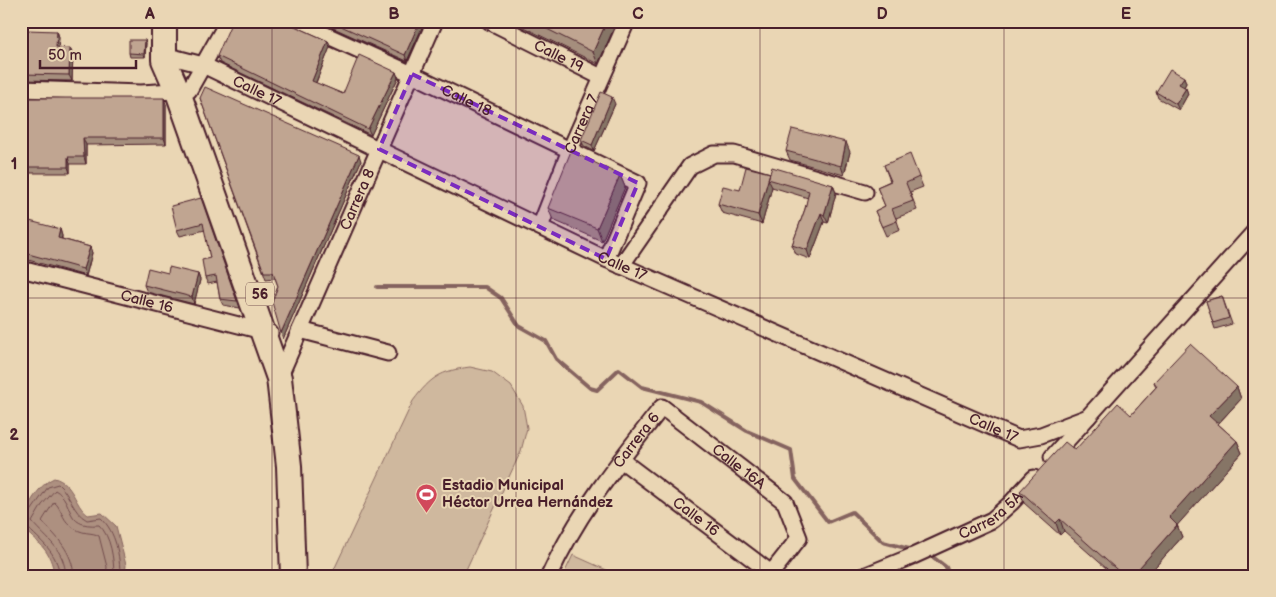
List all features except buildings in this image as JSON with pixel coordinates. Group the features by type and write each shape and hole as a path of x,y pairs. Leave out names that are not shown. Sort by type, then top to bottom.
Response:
{"main road":[{"name":"56","path":"164,21 170,59 292,395 303,576"},
{"name":"56","path":"170,59 176,21"},
{"name":"56","path":"282,371 289,466 293,576"}],"street":[{"path":"21,89 141,93 183,91 203,65 228,21"},
{"name":"Calle 18","path":"295,21 412,74 638,183 606,260"},
{"name":"Carrera 8","path":"282,371 435,21"},
{"name":"Calle 19","path":"489,21 602,78"},
{"name":"Carrera 7","path":"540,227 570,150 627,21"},
{"name":"Calle 17","path":"170,59 203,65 606,260 1019,439 1041,435 1088,417"},
{"path":"620,266 690,166 714,154 734,154 865,192"},
{"name":"Carrera 5A","path":"864,576 992,520 1011,503 1255,231"},
{"name":"Calle 16","path":"21,269 268,333"},
{"path":"300,330 388,354"},
{"name":"Carrera 6","path":"549,576 560,551 620,460 662,407"},
{"name":"Calle 16A","path":"662,407 785,502 799,538 770,575"},
{"name":"Calle 16","path":"620,460 770,575"}],"highlighted area":[{"path":"412,74 638,183 606,259 379,149"}],"shaded area":[{"name":"Estadio Municipal Héctor Urrea Hernández","path":"470,367 492,372 511,386 523,406 527,428 521,451 463,576 331,576 413,401 425,386 437,376"},
{"path":"573,555 620,576 563,576"}],"water":[{"path":"54,478 66,484 83,511 88,515 102,513 116,526 126,565 125,576 55,576 47,553 25,530 22,520 38,492 47,482"}],"waterway":[{"path":"377,287 485,287 501,298 519,326 546,341 556,359 590,388 597,390 619,369 642,387 701,402 747,431 791,450 795,479 828,522 852,512 883,542 913,550"},
{"path":"929,554 946,567 949,576"}],"place":[{"name":"Estadio Municipal Héctor Urrea Hernández","path":"426,513"}]}
